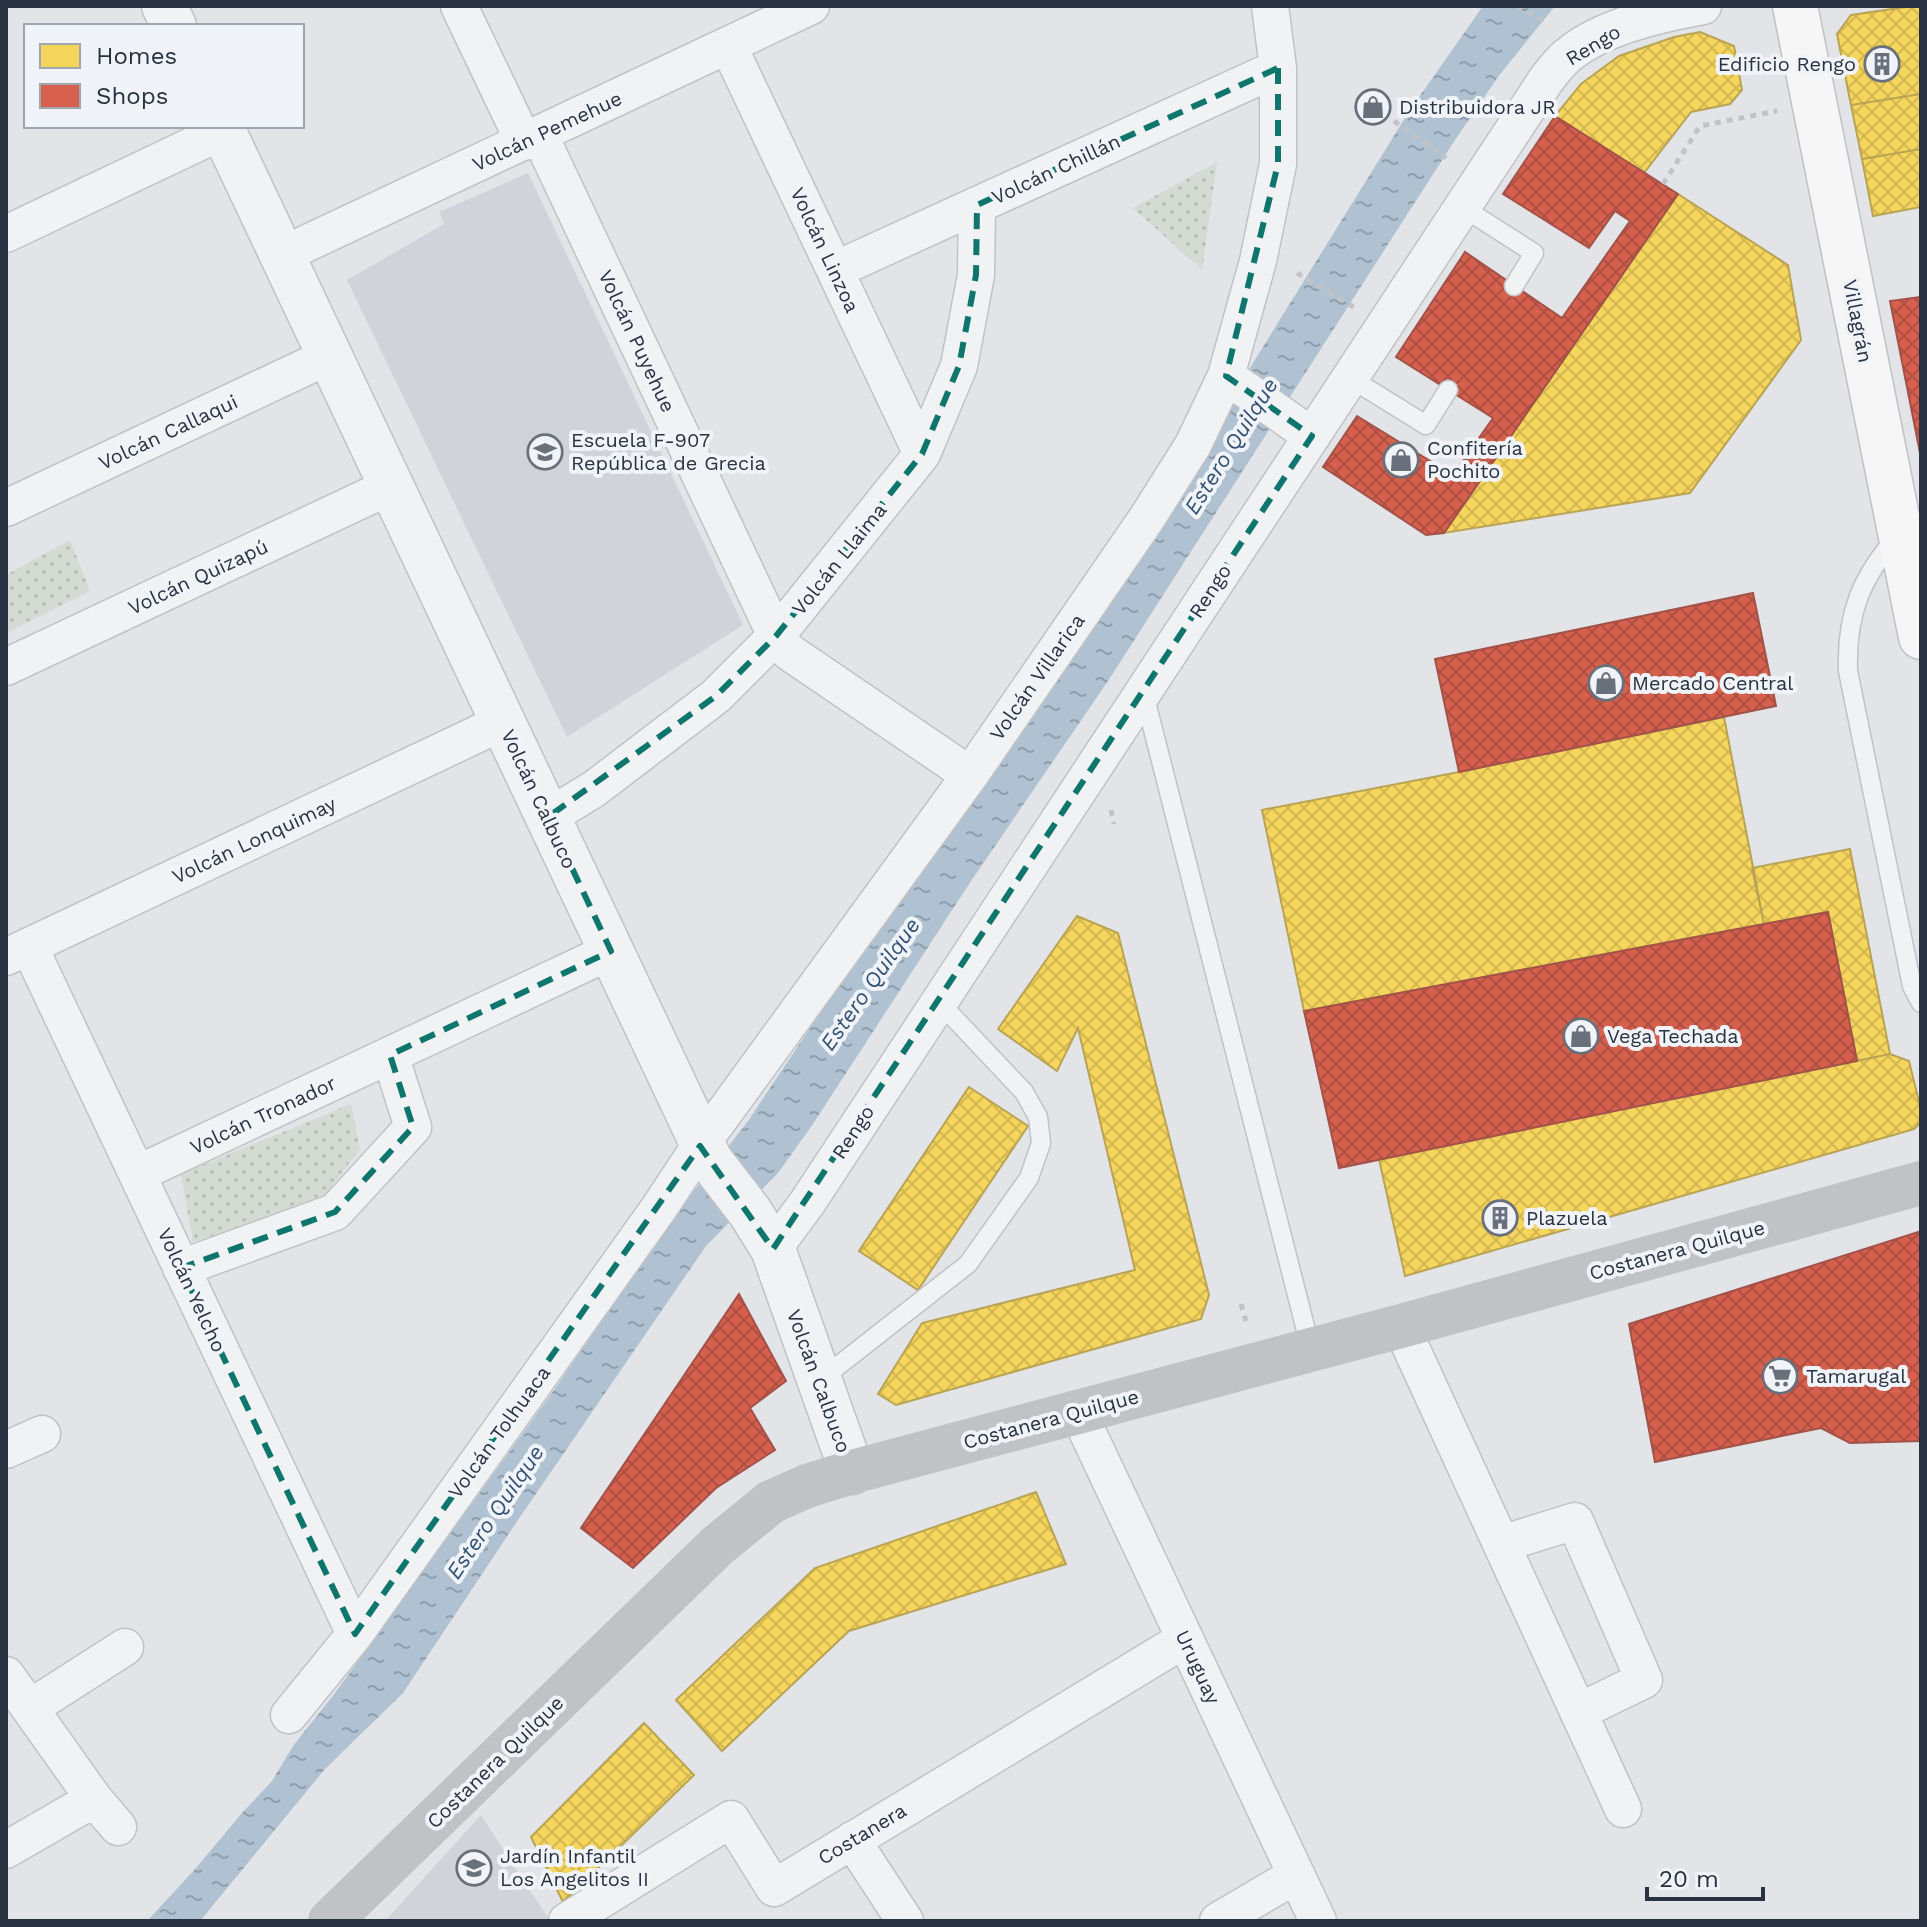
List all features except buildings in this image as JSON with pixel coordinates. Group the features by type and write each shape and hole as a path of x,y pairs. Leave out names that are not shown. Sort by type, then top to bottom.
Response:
{"main road":[{"name":"Villagrán","path":"1795,6 1921,637"},
{"name":"Costanera Quilque","path":"330,1921 717,1546 771,1502 807,1486 852,1472 1921,1183"}],"street":[{"path":"164,6 173,24"},
{"name":"Volcán Puyehue","path":"459,6 531,138 776,636 789,652 970,775"},
{"name":"Volcán Pemehue","path":"282,255 811,6"},
{"name":"Volcán Villarica","path":"706,1151 1147,518 1231,380 1278,164 1278,68 1270,6"},
{"name":"Rengo","path":"773,1249 807,1203 1144,692 1300,428 1350,378 1546,80 1567,56 1620,27 1667,12 1703,6"},
{"name":"Volcán Linzoa","path":"728,45 922,454"},
{"name":"Volcán Chillán","path":"835,270 1278,68"},
{"path":"6,234 222,128"},
{"name":"Volcán Calbuco","path":"222,128 706,1151 773,1249 852,1472"},
{"name":"Volcán Llaima","path":"548,817 594,789 716,696 776,636 922,454 959,366 976,275 977,205"},
{"name":"Volcán Callaqui","path":"6,508 329,356"},
{"path":"1231,380 1300,428"},
{"name":"Volcán Quizapú","path":"6,667 391,486"},
{"name":"Volcán Lonquimay","path":"18,951 503,722"},
{"name":"Volcán Yelcho","path":"18,951 137,1174 355,1634"},
{"name":"Volcán Tronador","path":"137,1174 611,951"},
{"path":"181,1268 335,1212 413,1127 390,1055"},
{"name":"Volcán Tolhuaca","path":"289,1715 355,1634 659,1208 706,1151"},
{"path":"1401,1326 1623,1809"},
{"name":"Uruguay","path":"1078,1412 1318,1921"},
{"path":"6,1450 42,1434"},
{"path":"1501,1544 1575,1521 1644,1680 1578,1712"},
{"name":"Costanera","path":"567,1921 731,1819 774,1888 1185,1639"},
{"path":"30,1708 125,1647"},
{"path":"6,1675 94,1799 118,1827"},
{"path":"6,1850 94,1799"},
{"path":"852,1840 905,1921"},
{"path":"1218,1921 1296,1875"}],"lane":[{"path":"1462,207 1534,253 1514,286"},
{"path":"1350,378 1426,425 1448,390"},
{"path":"1901,533 1869,572 1858,594 1847,645 1848,671 1912,986 1921,1003"},
{"path":"1144,692 1311,1350"},
{"path":"820,1380 968,1264 1029,1178 1041,1143 1038,1117 1024,1092 939,1002"}],"path":[{"path":"1517,6 1544,22"},
{"path":"1663,184 1700,126 1790,108"},
{"path":"1394,121 1446,158"},
{"path":"1297,273 1355,308"}],"highlighted area":[{"path":"1278,68 1278,164 1226,376 1312,436 773,1249 700,1146 355,1634 181,1268 335,1212 413,1127 390,1055 611,951 548,817 716,696 776,636 922,454 959,366 976,275 977,205"}],"shaded area":[{"path":"1217,162 1202,270 1133,208"},
{"name":"Escuela F-907 República de Grecia","path":"528,173 743,625 567,737 347,280 444,224 439,212"},
{"path":"70,540 90,591 6,633 6,575"},
{"path":"351,1104 360,1149 319,1203 193,1242 181,1174"},
{"name":"Jardín Infantil Los Angelitos II","path":"481,1815 550,1921 385,1921"}],"water":[{"name":"Estero Quilque","path":"1483,6 1555,6 1498,77 1453,143 1108,681 971,881 813,1124 778,1173 706,1246 403,1693 325,1769 200,1921 147,1921 272,1781 293,1746 335,1693 554,1390 673,1218 748,1121 889,910 1190,473 1253,363 1410,110"}],"place":[{"name":"Edificio Rengo","path":"1882,64"},
{"name":"Distribuidora JR","path":"1373,107"},
{"name":"Escuela F-907 República de Grecia","path":"545,452"},
{"name":"Confitería Pochito","path":"1401,460"},
{"name":"Mercado Central","path":"1606,683"},
{"name":"Vega Techada","path":"1581,1036"},
{"name":"Plazuela","path":"1500,1218"},
{"name":"Tamarugal","path":"1780,1376"},
{"name":"Jardín Infantil Los Angelitos II","path":"474,1868"}]}
